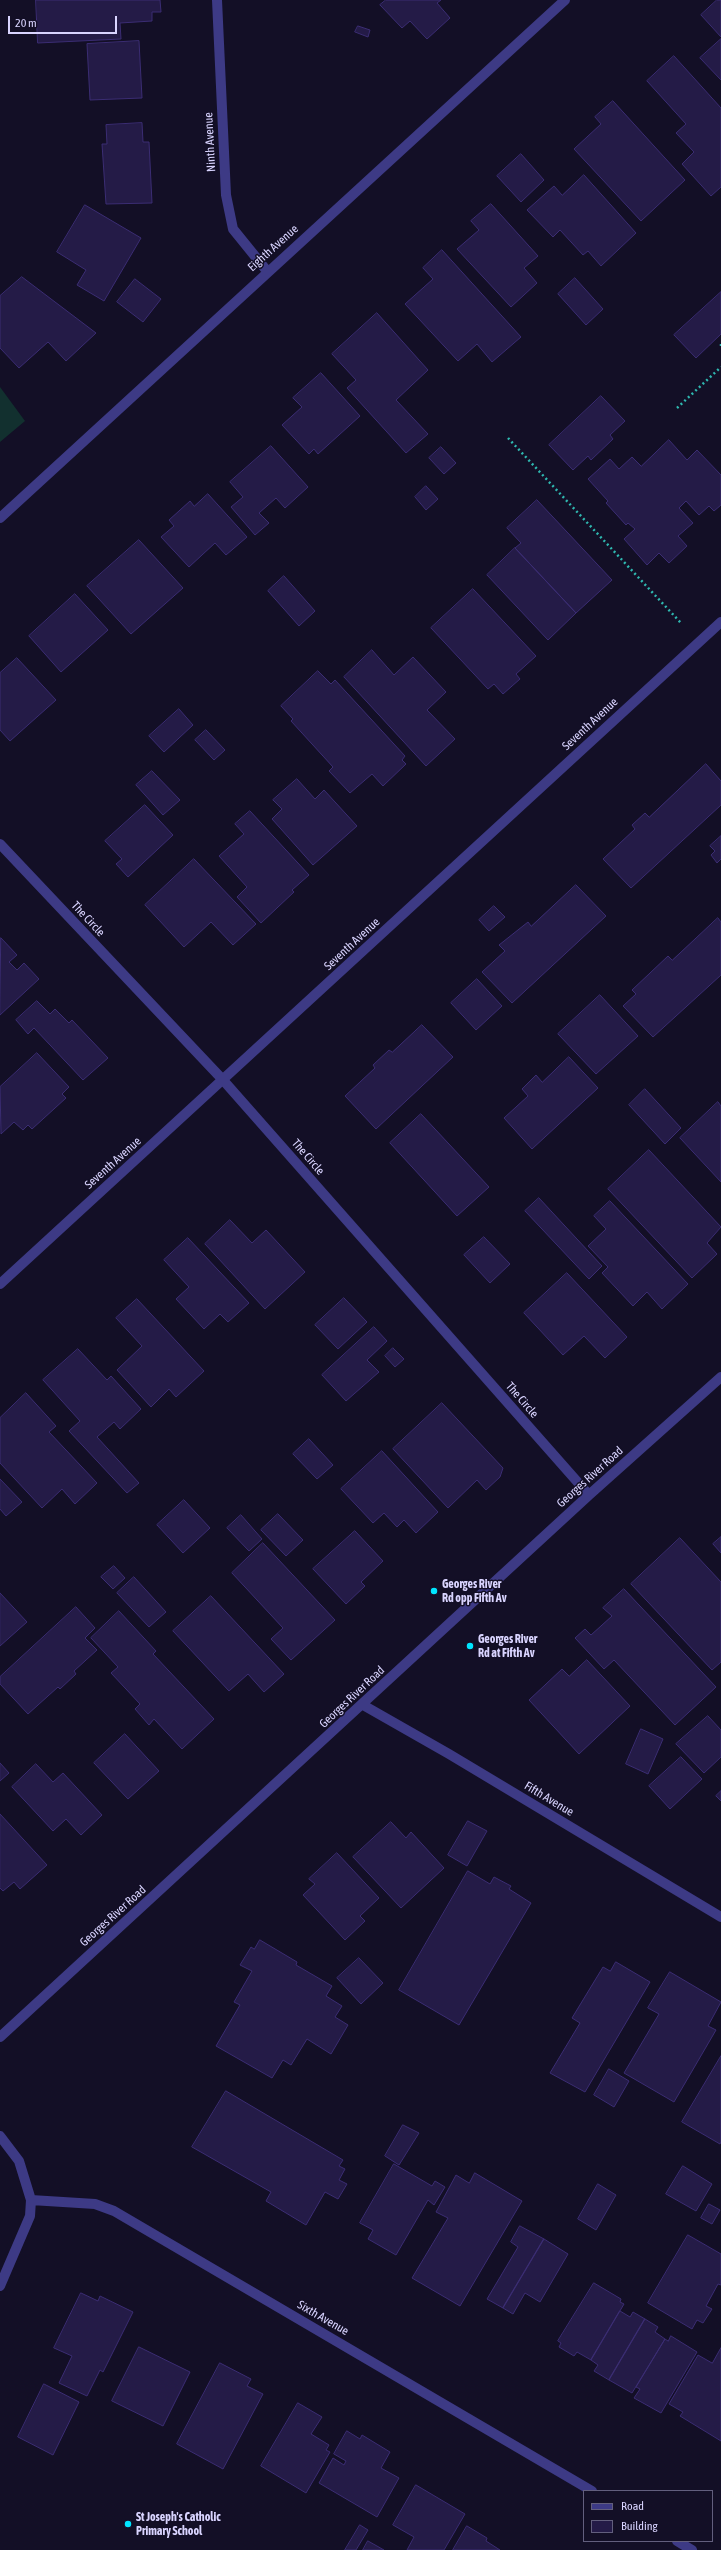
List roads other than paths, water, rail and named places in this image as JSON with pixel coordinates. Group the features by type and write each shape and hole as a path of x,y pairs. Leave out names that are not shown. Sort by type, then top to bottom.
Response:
{"street":[{"name":"Ninth Avenue","path":"217,0 226,195 229,215 233,229 267,271"},
{"name":"Eighth Avenue","path":"0,518 267,271 565,0"},
{"name":"Seventh Avenue","path":"0,1284 721,622"},
{"name":"The Circle","path":"0,844 223,1080 589,1495"},
{"name":"Georges River Road","path":"0,2037 363,1705 589,1495 721,1377"},
{"name":"Fifth Avenue","path":"363,1705 449,1754 721,1917"},
{"path":"0,2136 19,2161 31,2200 30,2216 0,2286"},
{"name":"Sixth Avenue","path":"31,2200 95,2204 114,2211 590,2490"},
{"path":"679,2542 692,2550"}],"place":[{"name":"Georges River Rd opp Fifth Av","path":"434,1591"},
{"name":"Georges River Rd at Fifth Av","path":"470,1646"},
{"name":"St Joseph's Catholic Primary School","path":"128,2524"}]}
